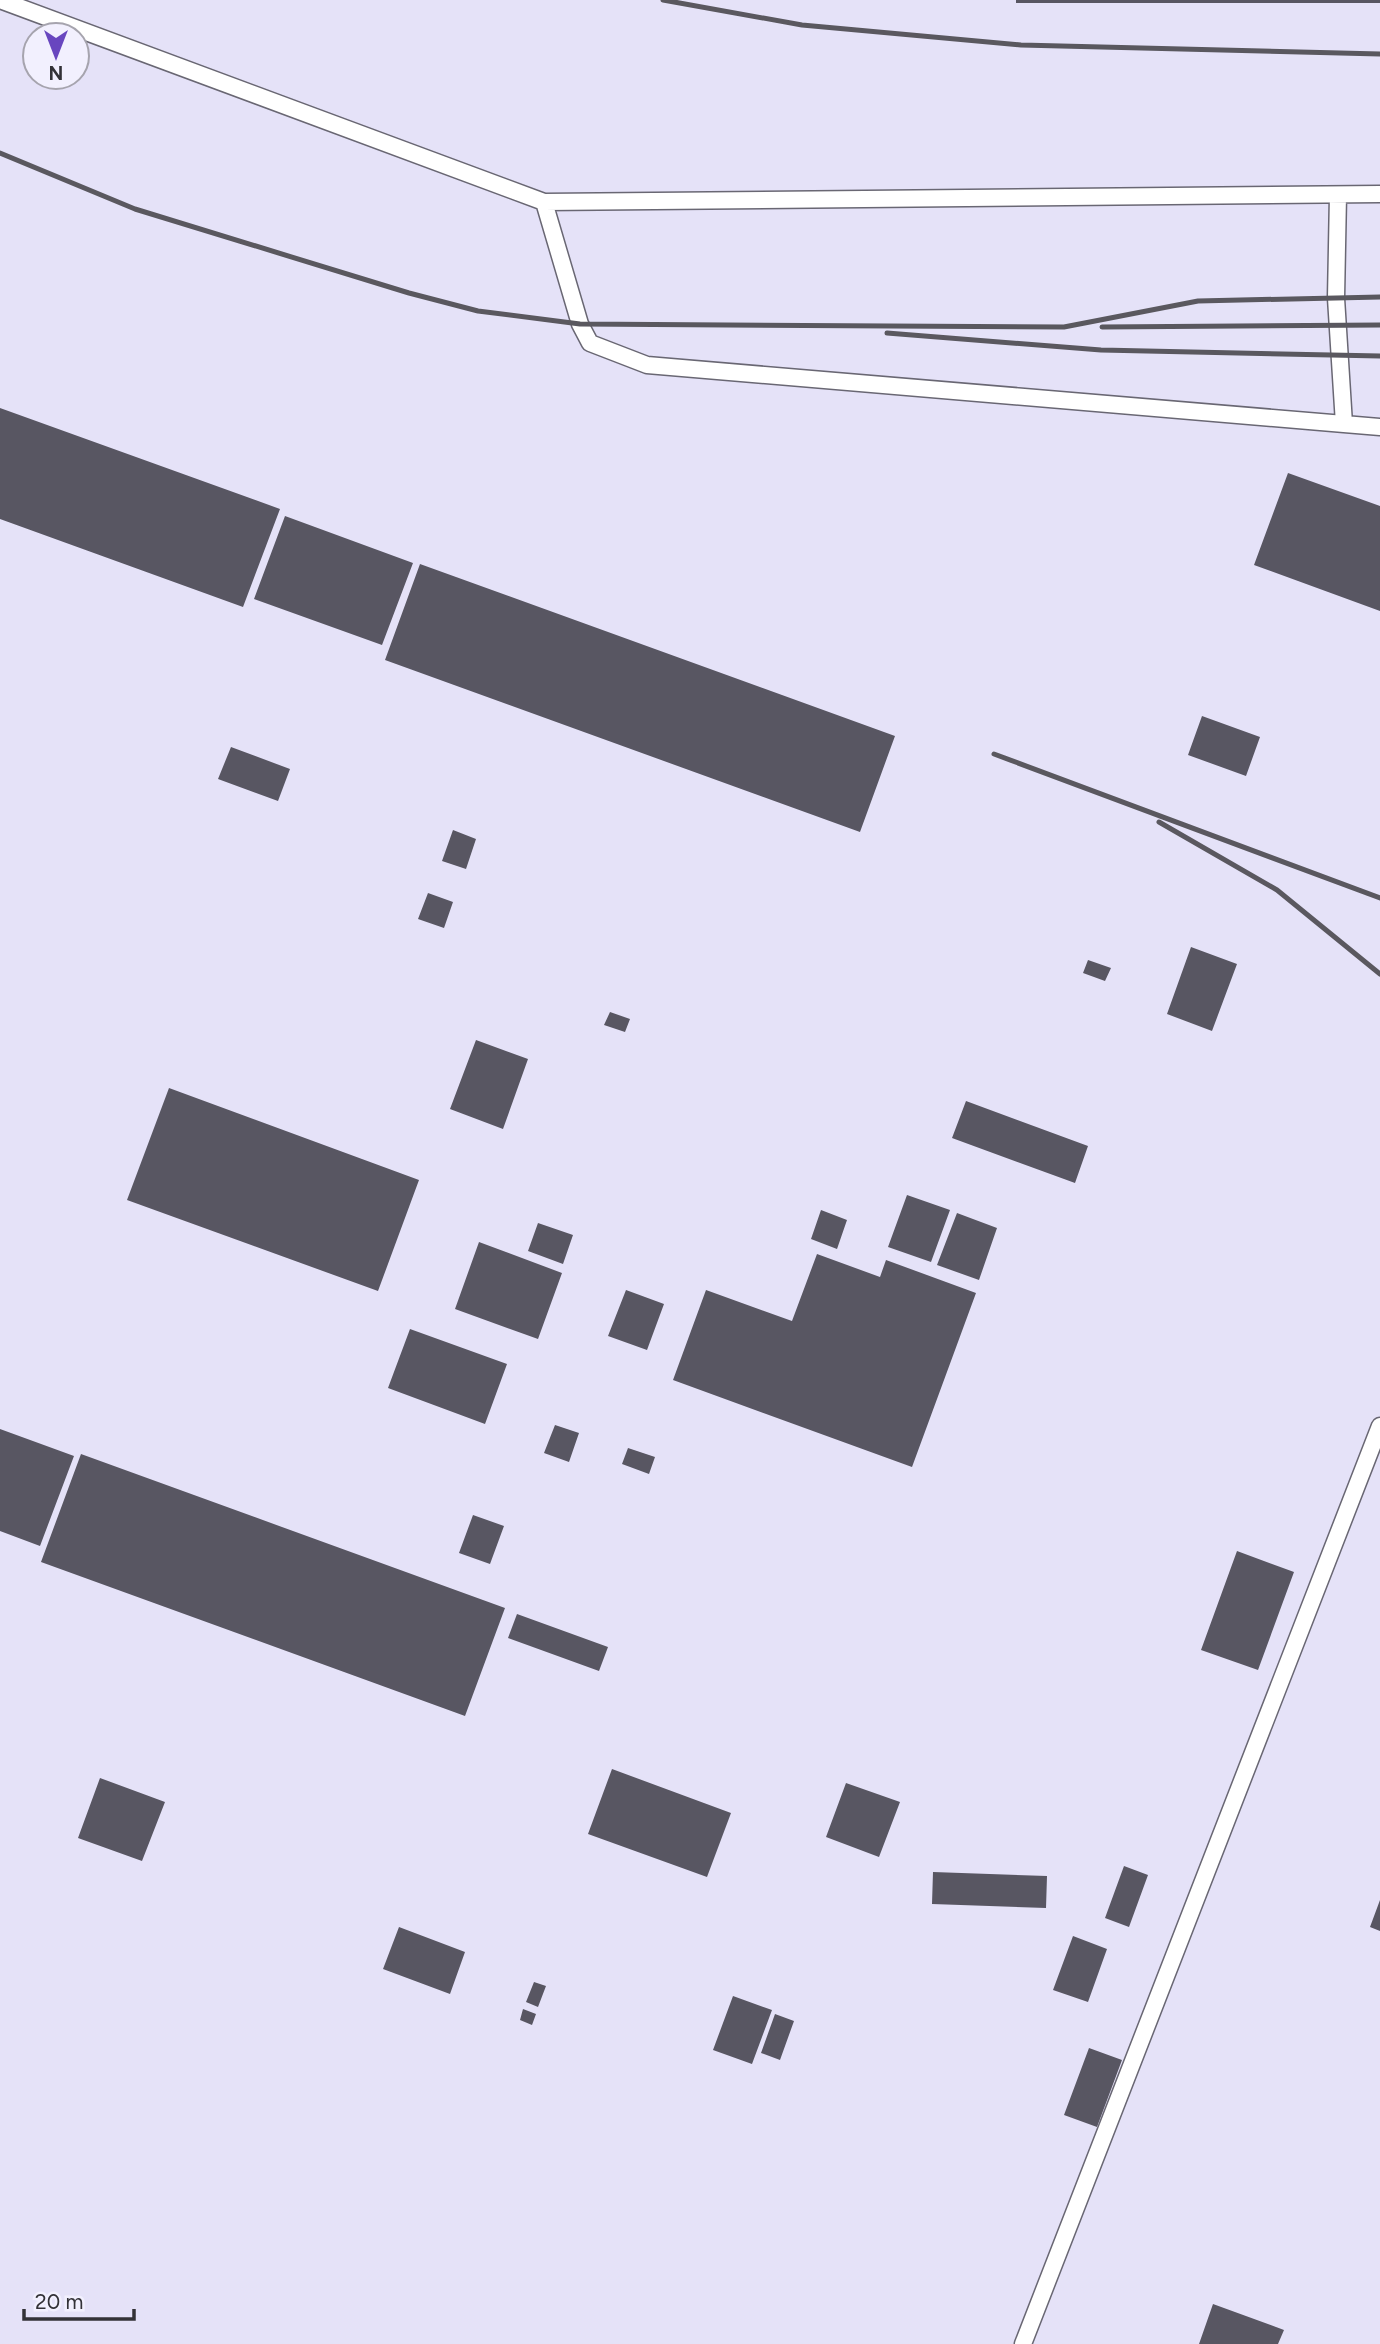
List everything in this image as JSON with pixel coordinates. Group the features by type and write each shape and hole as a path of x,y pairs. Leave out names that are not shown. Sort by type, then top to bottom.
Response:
{"lane":[{"path":"0,0 544,202 1380,194"},
{"path":"1338,195 1336,298 1344,424"},
{"path":"544,202 580,324 590,343 647,365 1380,427"},
{"path":"1023,2344 1380,1426"}],"shaded area":[{"path":"0,0 1380,0 1380,2344 0,2344"}],"building":[{"path":"1016,0 1380,0 1380,3 1016,3"},
{"path":"0,408 280,509 243,607 0,519"},
{"path":"1288,473 1380,506 1380,611 1254,565"},
{"path":"285,516 413,563 382,645 254,599"},
{"path":"420,564 895,736 860,832 385,660"},
{"path":"1202,716 1260,737 1246,776 1188,755"},
{"path":"231,747 290,769 278,801 218,779"},
{"path":"453,830 476,839 466,869 442,861"},
{"path":"428,893 453,902 444,928 418,919"},
{"path":"1191,947 1237,964 1212,1031 1167,1014"},
{"path":"1088,960 1111,968 1105,981 1083,973"},
{"path":"610,1012 630,1019 625,1032 604,1025"},
{"path":"476,1040 528,1059 503,1129 450,1109"},
{"path":"169,1088 419,1180 378,1291 127,1200"},
{"path":"966,1101 1088,1146 1075,1183 952,1138"},
{"path":"907,1195 950,1210 931,1262 888,1247"},
{"path":"821,1210 847,1220 837,1249 811,1239"},
{"path":"957,1213 997,1228 979,1280 937,1265"},
{"path":"538,1223 573,1235 563,1264 528,1251"},
{"path":"479,1242 562,1273 538,1339 455,1309"},
{"path":"817,1254 880,1277 886,1260 976,1293 912,1467 673,1380 706,1290 792,1321"},
{"path":"626,1290 664,1304 647,1350 608,1336"},
{"path":"410,1329 507,1364 485,1424 388,1388"},
{"path":"555,1425 579,1433 569,1462 544,1453"},
{"path":"0,1429 74,1456 40,1546 0,1531"},
{"path":"628,1448 655,1457 649,1474 622,1464"},
{"path":"81,1454 505,1608 465,1716 41,1562"},
{"path":"473,1515 504,1526 490,1564 459,1553"},
{"path":"1237,1551 1294,1572 1258,1670 1201,1650"},
{"path":"517,1614 608,1647 599,1671 508,1638"},
{"path":"612,1769 731,1813 707,1877 588,1834"},
{"path":"100,1778 165,1802 142,1861 78,1838"},
{"path":"846,1783 900,1802 879,1857 826,1837"},
{"path":"1124,1866 1148,1875 1129,1927 1105,1918"},
{"path":"933,1872 1047,1876 1046,1908 932,1904"},
{"path":"1380,1900 1380,1931 1370,1927"},
{"path":"399,1927 465,1952 450,1994 383,1969"},
{"path":"1073,1936 1107,1949 1088,2002 1053,1990"},
{"path":"534,1982 546,1986 538,2007 526,2002"},
{"path":"733,1996 772,2010 752,2064 713,2050"},
{"path":"523,2009 536,2014 532,2025 520,2020"},
{"path":"775,2014 794,2021 780,2060 761,2053"},
{"path":"1089,2048 1122,2060 1097,2127 1064,2115"},
{"path":"1213,2304 1284,2330 1278,2344 1199,2344"}],"railway":[{"path":"663,0 802,25 1021,45 1380,54"},
{"path":"0,153 135,209 409,293 478,311 580,324 1064,327 1198,301 1380,297"},
{"path":"1102,327 1380,325"},
{"path":"887,333 1101,350 1380,356"},
{"path":"994,754 1380,898"},
{"path":"1159,822 1277,890 1380,974"}]}
